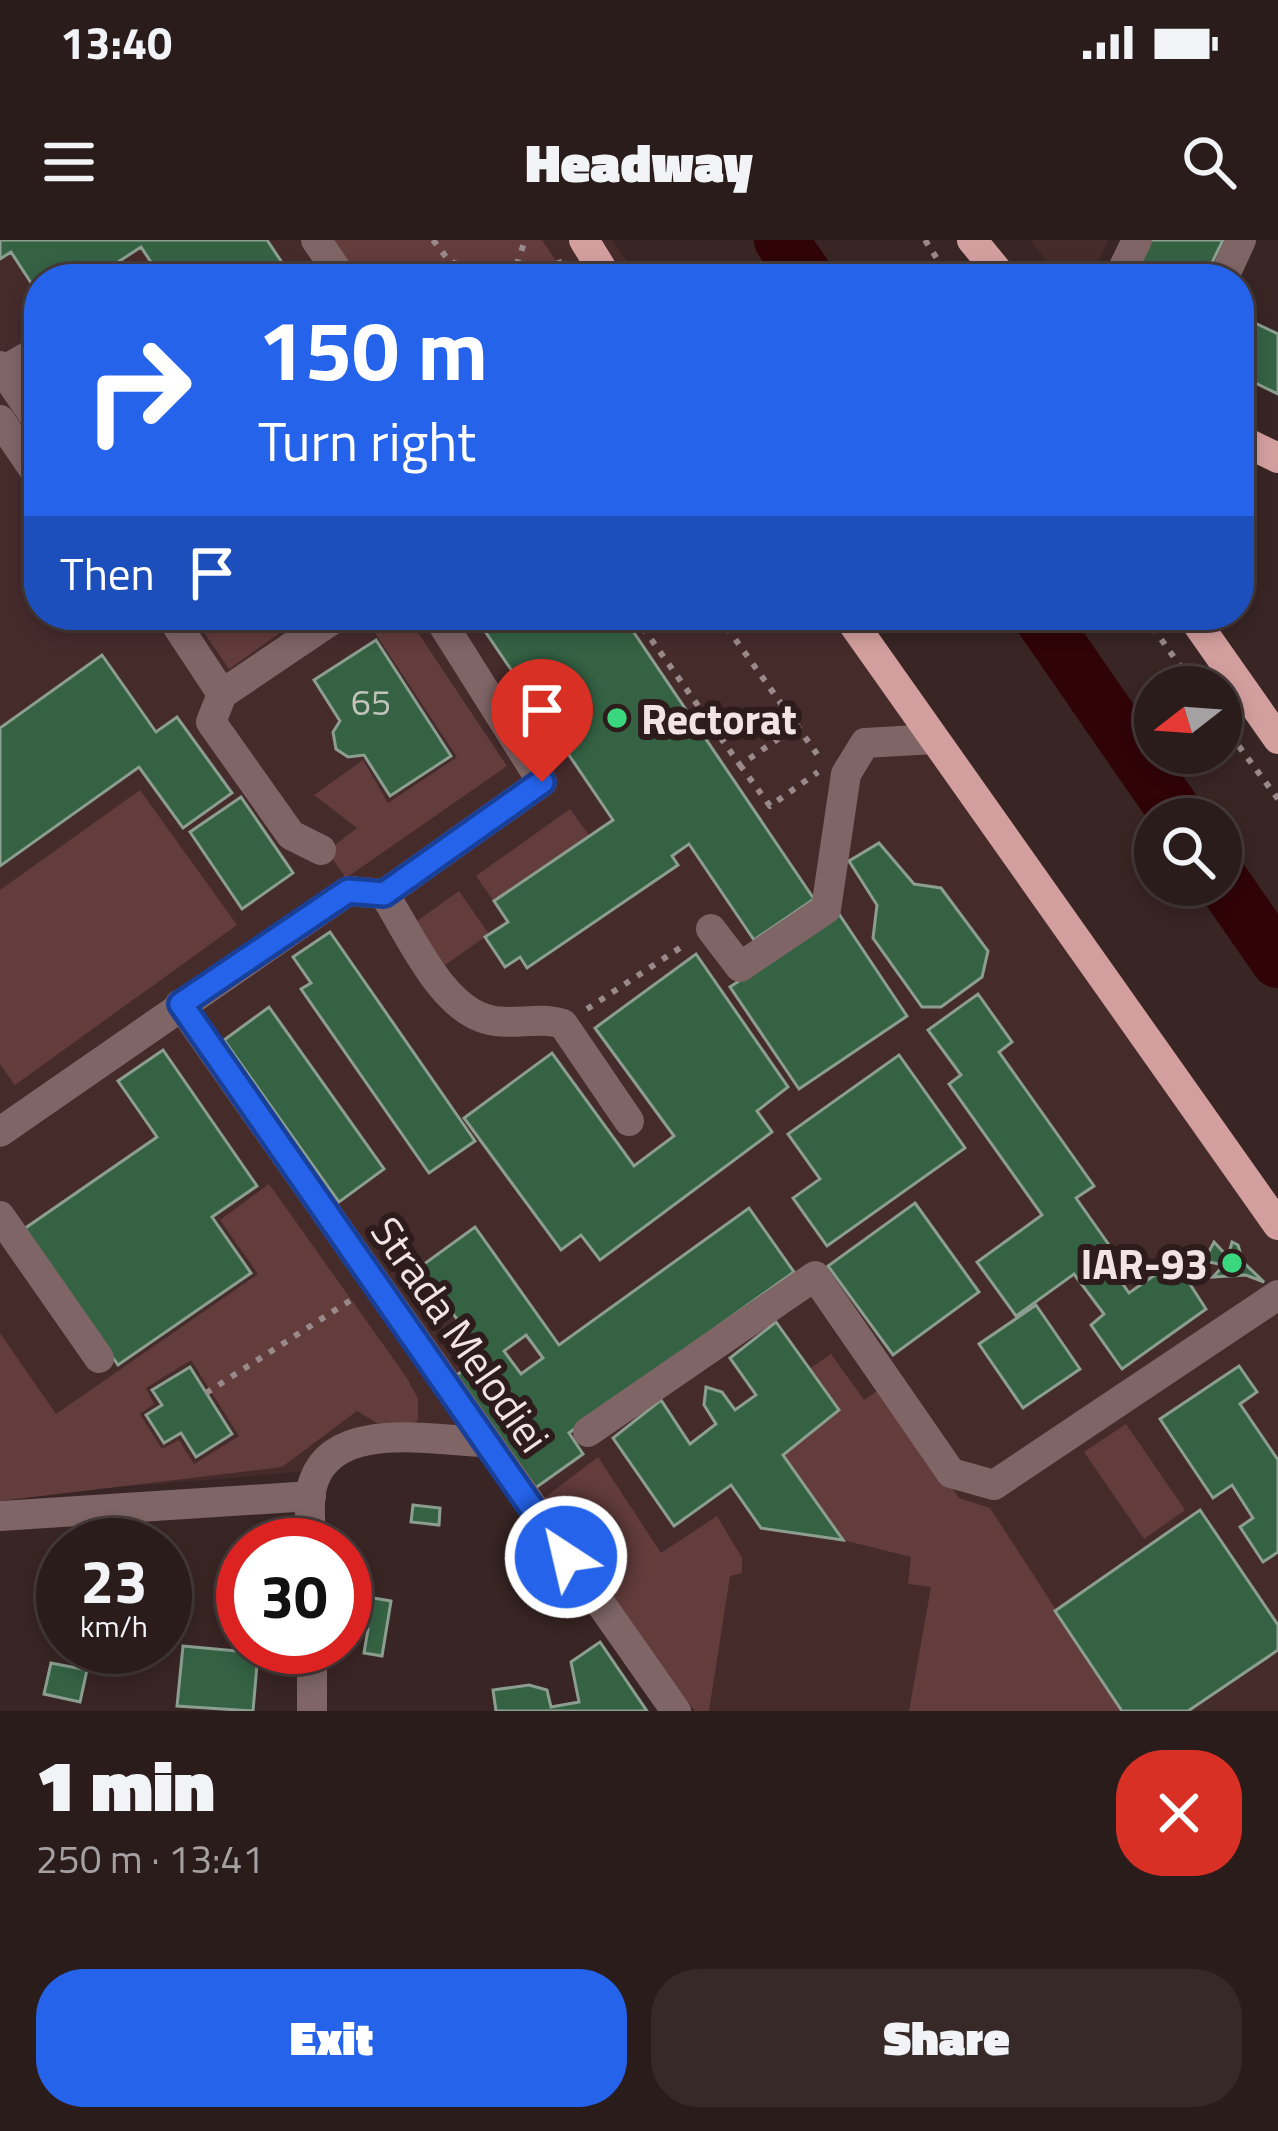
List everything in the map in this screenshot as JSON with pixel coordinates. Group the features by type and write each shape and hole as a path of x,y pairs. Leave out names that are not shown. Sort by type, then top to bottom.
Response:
{"main road":[{"path":"972,240 992,264"},
{"path":"858,630 1278,1225"},
{"path":"1201,630 1278,739"}],"street":[{"path":"2,369 24,401"},
{"path":"0,420 24,455"},
{"path":"180,630 222,694"},
{"path":"317,630 222,694 211,722 291,836 321,850"},
{"path":"0,1132 348,891 384,894 542,782 446,630"},
{"path":"711,929 740,968 826,908 846,774 865,743 934,739"},
{"path":"384,894 449,994 473,1015 494,1022 548,1019 563,1024 629,1121"},
{"name":"Strada Melodiei","path":"181,1004 676,1711"},
{"path":"0,1216 99,1358"},
{"path":"588,1432 815,1276 951,1473 994,1485 1278,1294"},
{"path":"311,1518 311,1496 327,1458 356,1441 484,1442"},
{"path":"0,1516 311,1496"},
{"path":"312,1674 312,1711"}],"path":[{"path":"433,240 457,264"},
{"path":"544,264 573,251"},
{"path":"645,630 770,806 826,766 729,630"},
{"path":"1155,630 1180,666"},
{"path":"740,765 797,726"},
{"path":"1242,750 1278,799"},
{"path":"563,1024 711,929"},
{"path":"206,1393 349,1302"}],"shaded area":[{"path":"0,240 612,240 629,264 24,264 24,630 864,630 1278,1225 1278,1711 681,1711 496,1432 323,1454 300,1472 0,1497"},
{"path":"329,240 542,240 558,264 346,264"},
{"path":"1030,240 1108,240 1098,264 1049,264"},
{"path":"202,630 284,630 229,669"},
{"path":"373,630 416,630 507,766 346,878 327,851 357,828 314,795 363,760 388,803 457,757"},
{"path":"140,790 237,925 15,1085 0,1064 0,890"},
{"path":"570,809 599,849 504,916 476,876"},
{"path":"459,891 489,934 441,968 410,926"},
{"path":"269,1184 407,1378 418,1399 418,1420 406,1429 377,1423 357,1411 282,1467 0,1501 0,1333 56,1414 258,1274 220,1220","holes":["191,1360 239,1436 194,1464 179,1440 162,1449 140,1414 154,1404 146,1388"]},
{"path":"831,1354 864,1400 881,1388 959,1498 990,1508 1122,1711 909,1711 931,1587 908,1584 911,1557 843,1540 783,1455 809,1369"},
{"path":"1126,1424 1185,1510 1144,1539 1084,1452"},
{"path":"598,1457 661,1553 717,1516 742,1558 742,1573 730,1576 709,1711 695,1711 540,1501"}],"building":[{"path":"0,240 267,240 283,264 152,264 141,247 115,264 24,264 24,272 11,252 0,259"},
{"path":"1149,240 1223,240 1211,264 1137,264"},
{"path":"1254,322 1278,334 1278,394 1254,382"},
{"name":"Rectorat","path":"484,630 632,630 814,899 754,940 689,844 672,856 678,865 527,968 520,957 505,967 485,937 508,922 494,901 613,820"},
{"path":"376,640 451,756 390,796 364,755 348,757 336,749 333,732 340,721 314,680"},
{"path":"102,655 156,732 177,717 232,793 183,828 139,767 0,866 0,728"},
{"path":"241,797 293,873 242,909 190,832"},
{"path":"879,843 914,884 941,888 988,951 982,977 941,1007 922,1007 873,938 877,905 849,861"},
{"path":"839,914 907,1016 799,1089 730,987"},
{"path":"330,932 475,1141 429,1173 301,989 311,983 293,957"},
{"path":"696,954 788,1087 757,1111 772,1132 600,1260 581,1235 561,1250 464,1118 552,1053 634,1166 674,1136 595,1028"},
{"path":"978,994 1012,1042 999,1052 1094,1186 1076,1198 1114,1252 1105,1258 1129,1293 1175,1261 1206,1309 1122,1369 1091,1325 1104,1314 1074,1274 1016,1316 977,1262 1042,1215 949,1084 961,1075 928,1030"},
{"path":"269,1007 384,1169 339,1202 224,1040"},
{"path":"163,1050 257,1186 212,1217 251,1273 118,1365 24,1229 157,1137 118,1081"},
{"path":"899,1055 965,1148 827,1246 793,1198 820,1179 788,1134"},
{"path":"915,1203 979,1292 893,1355 828,1266"},
{"path":"749,1208 794,1272 569,1433 583,1454 534,1489 454,1377 483,1356 420,1267 475,1227 559,1345","holes":["526,1335 543,1358 521,1374 504,1351"]},
{"name":"IAR-93","path":"1214,1242 1228,1257 1232,1242 1238,1245 1243,1262 1264,1282 1246,1275 1213,1277 1224,1265 1204,1261"},
{"path":"1036,1305 1080,1369 1023,1408 979,1344"},
{"path":"776,1322 839,1410 783,1455 843,1540 761,1528 731,1485 674,1526 613,1438 661,1400 690,1444 716,1424 704,1405 706,1387 722,1392 735,1410 756,1395 730,1358"},
{"path":"1239,1366 1257,1392 1240,1404 1278,1460 1278,1552 1263,1562 1240,1527 1253,1518 1232,1485 1213,1498 1160,1419"},
{"path":"190,1367 232,1434 196,1457 181,1433 164,1443 146,1415 162,1405 152,1390"},
{"path":"413,1505 440,1508 439,1525 411,1522"},
{"path":"1200,1510 1278,1625 1278,1650 1188,1711 1122,1711 1055,1611"},
{"path":"372,1598 391,1601 382,1656 372,1654"},
{"path":"600,1642 647,1711 496,1711 493,1690 529,1685 547,1690 551,1707 579,1702 571,1662"},
{"path":"192,1647 216,1649 216,1674 256,1674 253,1711 177,1706 180,1674 192,1674"},
{"path":"49,1674 86,1674 80,1702 44,1694"}],"waterway":[{"path":"781,240 798,264"},
{"path":"1049,630 1165,798"},
{"path":"1240,906 1278,961"}],"place":[{"name":"Rectorat","path":"617,718"},
{"name":"IAR-93","path":"1232,1263"}],"route":[{"path":"542,782 384,894 348,891 181,1004 566,1557"}]}
